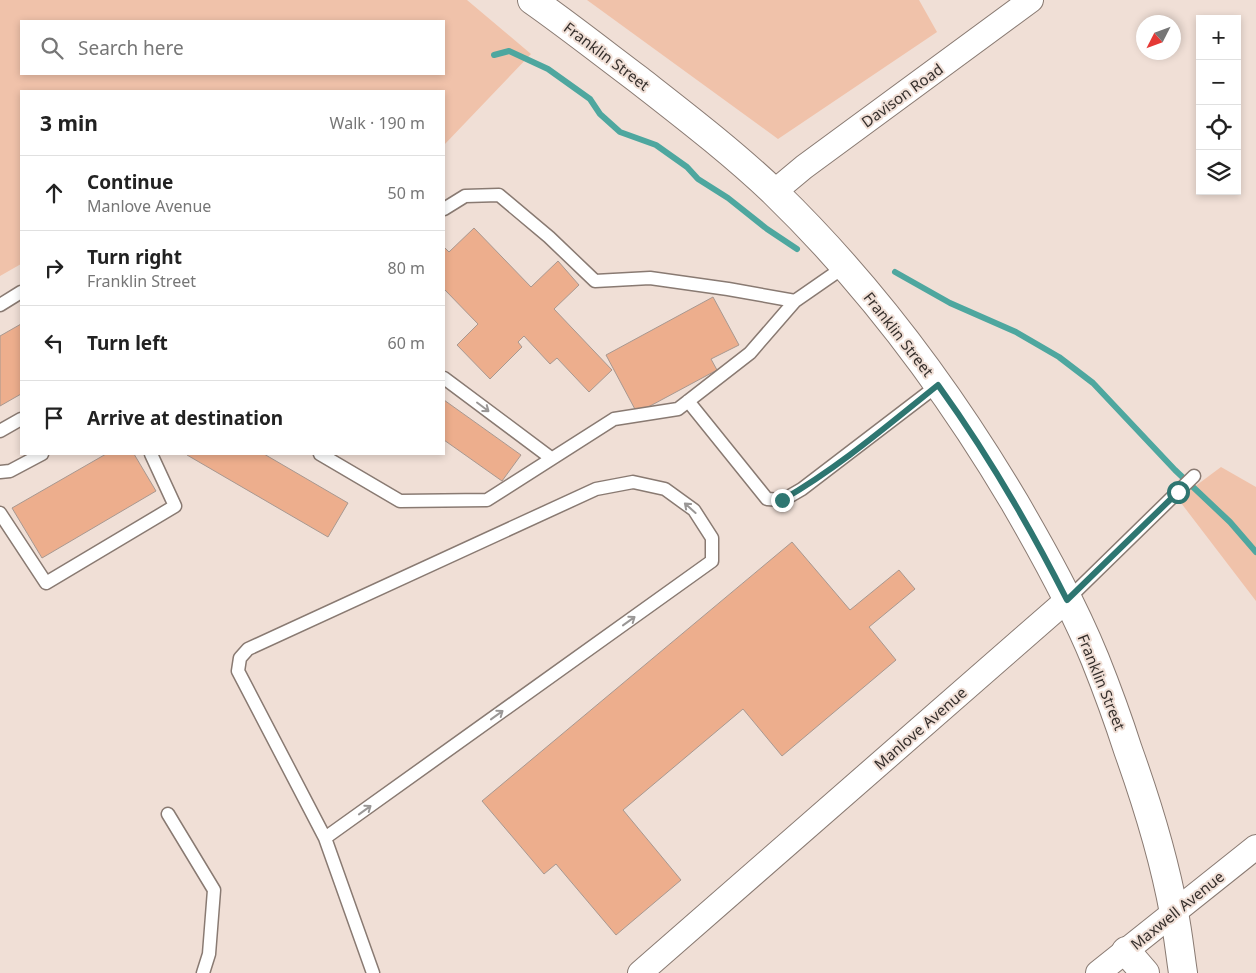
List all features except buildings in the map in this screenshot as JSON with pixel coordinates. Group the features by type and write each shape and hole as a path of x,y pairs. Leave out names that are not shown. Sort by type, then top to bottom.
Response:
{"main road":[{"name":"Franklin Street","path":"548,7 690,120 774,192 844,267 891,322 987,455 1033,534 1094,658 1140,783 1159,847 1174,912 1183,973"},
{"path":"1126,951 1145,973"}],"street":[{"name":"Davison Road","path":"774,192 804,167 1031,0"},
{"name":"Manlove Avenue","path":"640,973 1067,600"},
{"name":"Maxwell Avenue","path":"1098,973 1256,847"}],"lane":[{"path":"445,208 465,196 500,195 550,237 596,281 650,278 795,301"},
{"path":"322,455 400,501 487,500 614,419 678,409 750,352 795,301 844,267"},
{"path":"0,305 20,293"},
{"path":"445,379 551,458"},
{"path":"688,401 767,499 782,500 802,489 859,447 938,385"},
{"path":"0,431 20,420"},
{"path":"0,472 10,471 40,455"},
{"path":"0,513 46,583 175,506 151,455"},
{"name":"Manlove Avenue","path":"1067,600 1194,476"},
{"path":"325,838 712,561 712,538 694,510 665,489 641,483 633,482 596,489 248,649 240,658 238,672 325,838 373,973"},
{"path":"168,814 214,890 209,954 204,973"}],"shaded area":[{"path":"0,0 467,0 531,54 445,144 445,90 20,90 20,265 0,276"},
{"path":"587,0 919,0 937,32 778,139"},
{"path":"1221,467 1256,487 1256,601 1178,499"}],"waterway":[{"path":"494,55 509,51 548,69 590,99 600,114 620,132 656,145 687,167 698,179 728,198 767,229 797,249"},
{"path":"895,272 950,303 1016,332 1059,357 1093,383 1175,470 1230,522 1256,552"}],"route":[{"path":"782,500 802,489 859,447 938,385 987,455 1033,534 1067,600 1178,492"}]}
